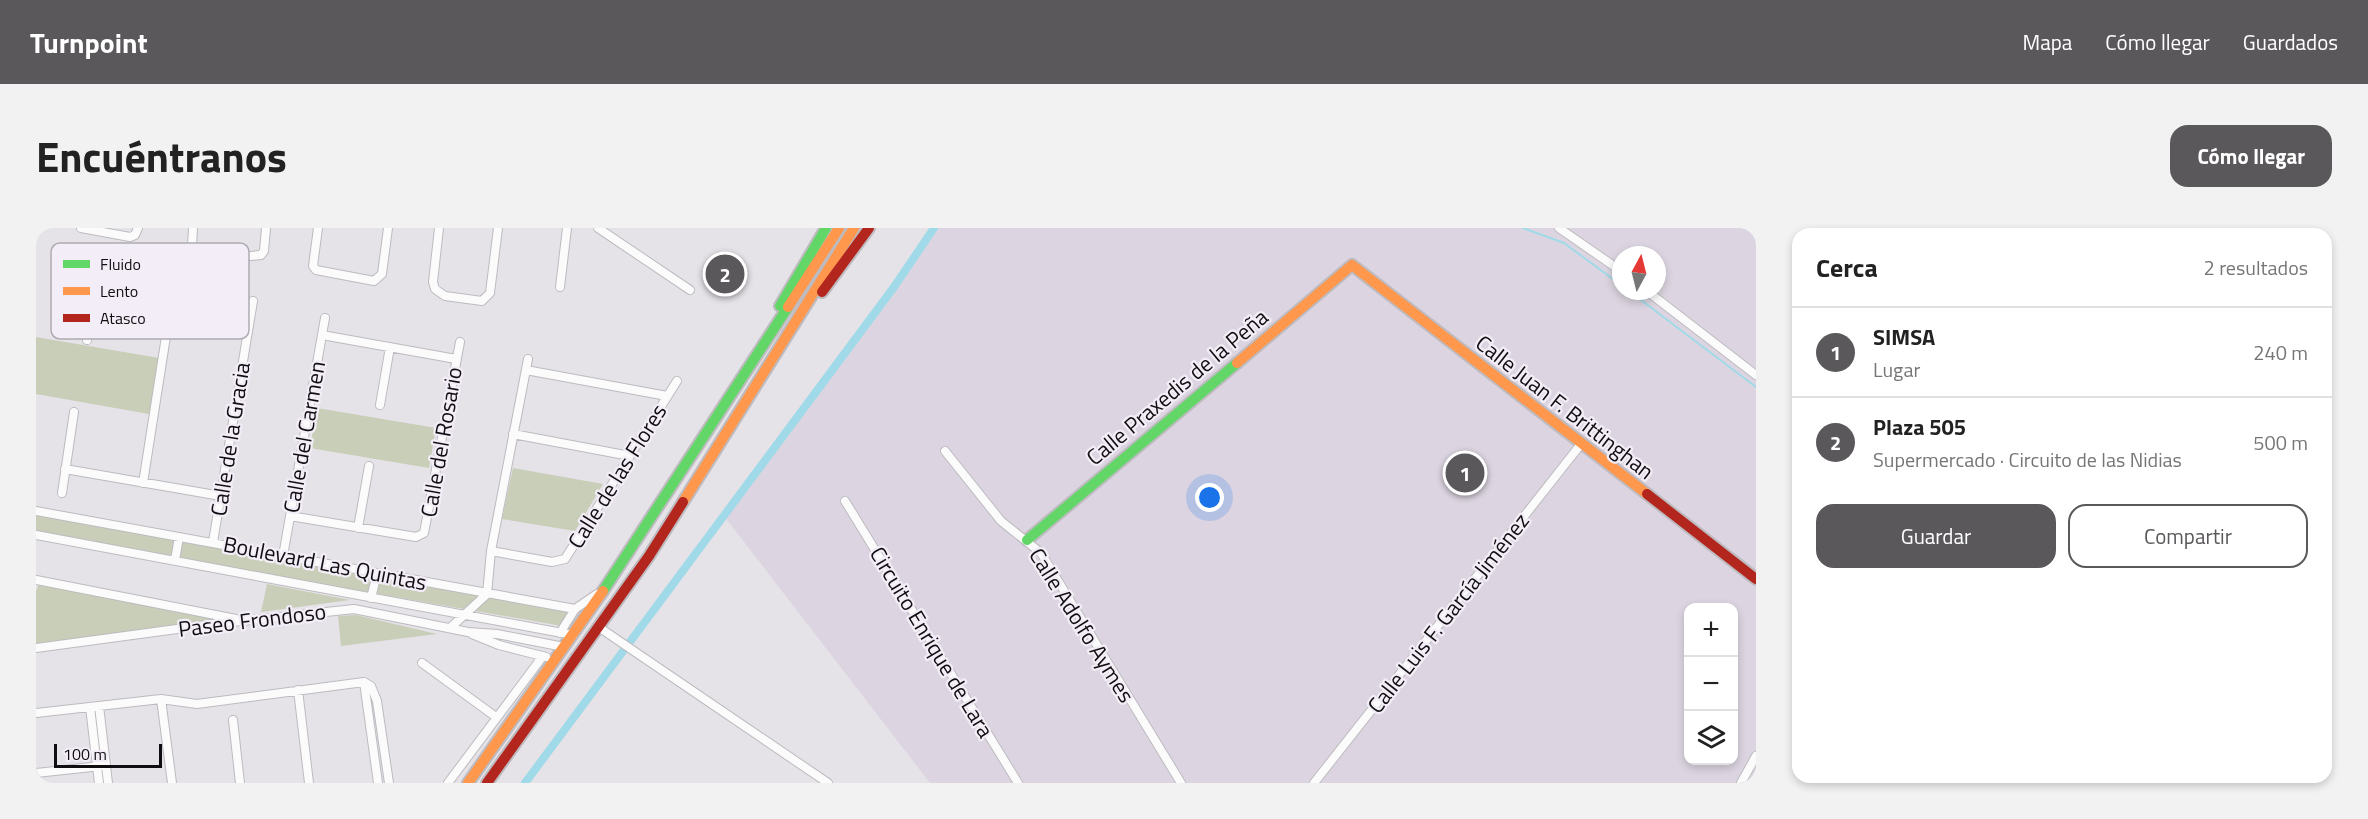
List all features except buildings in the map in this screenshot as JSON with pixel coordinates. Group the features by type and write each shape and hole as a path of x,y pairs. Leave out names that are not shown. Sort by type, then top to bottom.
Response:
{"main road":[{"path":"468,783 608,585 839,228"},
{"path":"487,783 600,628 649,556 805,310 854,228"},
{"path":"805,310 837,274 869,228"},
{"path":"752,364 782,303 824,229"},
{"name":"Calle Juan F. Brittinghan","path":"1352,265 1756,579"},
{"name":"Calle Praxedis de la Peña","path":"1027,540 1352,265"},
{"path":"458,783 471,770 482,765"}],"street":[{"path":"81,228 130,237 135,235 138,228"},
{"path":"192,243 193,228"},
{"path":"249,256 261,255 264,251 266,228"},
{"path":"318,228 313,266 316,270 374,281 382,274 388,228"},
{"path":"439,228 433,282 435,289 445,296 482,301 490,293 498,228"},
{"path":"560,287 567,228"},
{"path":"598,228 690,291"},
{"path":"1559,228 1612,265"},
{"path":"1659,300 1756,375"},
{"name":"Calle de la Gracia","path":"249,325 253,301"},
{"name":"Calle del Carmen","path":"283,556 325,318"},
{"path":"322,335 456,359"},
{"path":"143,483 166,339"},
{"name":"Calle de la Gracia","path":"213,542 247,339"},
{"name":"Calle del Rosario","path":"358,528 416,537 424,533 460,342"},
{"path":"380,405 390,347"},
{"path":"450,628 487,594 491,551 528,359"},
{"path":"526,370 667,396"},
{"name":"Calle de las Flores","path":"491,551 552,562 565,559 571,553 677,381"},
{"path":"62,493 74,412"},
{"path":"513,434 630,456"},
{"name":"Calle Luis F. García Jiménez","path":"1314,783 1581,444"},
{"name":"Calle Adolfo Aymes","path":"945,451 1001,521 1041,553 1181,783"},
{"path":"290,516 358,528 369,466"},
{"path":"65,469 221,496"},
{"name":"Circuito Enrique de Lara","path":"845,501 1018,783"},
{"name":"Boulevard Las Quintas","path":"36,511 574,609"},
{"name":"Boulevard Las Quintas","path":"36,536 573,635"},
{"path":"175,560 179,537"},
{"path":"371,598 377,574"},
{"path":"36,580 243,621"},
{"path":"560,633 574,609 608,585"},
{"name":"Paseo Frondoso","path":"36,648 354,609 468,632 512,636 564,647"},
{"path":"600,628 828,783"},
{"name":"Paseo Frondoso","path":"468,632 510,648 555,659"},
{"path":"510,648 512,636"},
{"path":"528,652 530,640"},
{"path":"448,783 543,656"},
{"path":"422,663 496,717"},
{"path":"364,682 376,752 378,783"},
{"path":"36,713 161,699 197,704 364,682 371,686 377,701 389,783"},
{"path":"298,690 309,783"},
{"path":"161,699 172,783"},
{"path":"99,706 108,783"},
{"path":"90,707 99,783"},
{"path":"233,720 240,783"},
{"path":"1741,783 1756,756"},
{"path":"36,773 106,765"}],"shaded area":[{"path":"932,228 1756,228 1756,783 930,783 724,516"}],"green space":[{"path":"36,337 159,358 149,414 36,394"},
{"path":"317,408 436,428 429,468 310,448"},
{"path":"513,468 603,484 575,531 502,519"},
{"path":"36,513 570,610 562,626 36,534"},
{"path":"39,584 219,620 36,644 36,591"},
{"path":"267,584 350,600 261,612"},
{"path":"356,615 437,634 341,646 338,616"}],"waterway":[{"path":"525,783 894,287 934,228"},
{"path":"1523,228 1564,243 1612,278"},
{"path":"1641,300 1756,387"}],"traffic: fast":[{"path":"780,306 826,228"},
{"path":"603,591 788,307"},
{"path":"1027,540 1237,363"}],"traffic: slow":[{"path":"788,307 839,228"},
{"path":"683,502 854,228"},
{"path":"1237,363 1352,265 1647,494"},
{"path":"468,783 603,591"}],"traffic: jam":[{"path":"822,292 869,228"},
{"path":"1647,494 1756,579"},
{"path":"487,783 649,556 683,502"}],"place":[{"name":"Plaza 505","path":"725,274"},
{"name":"SIMSA","path":"1465,473"}]}
